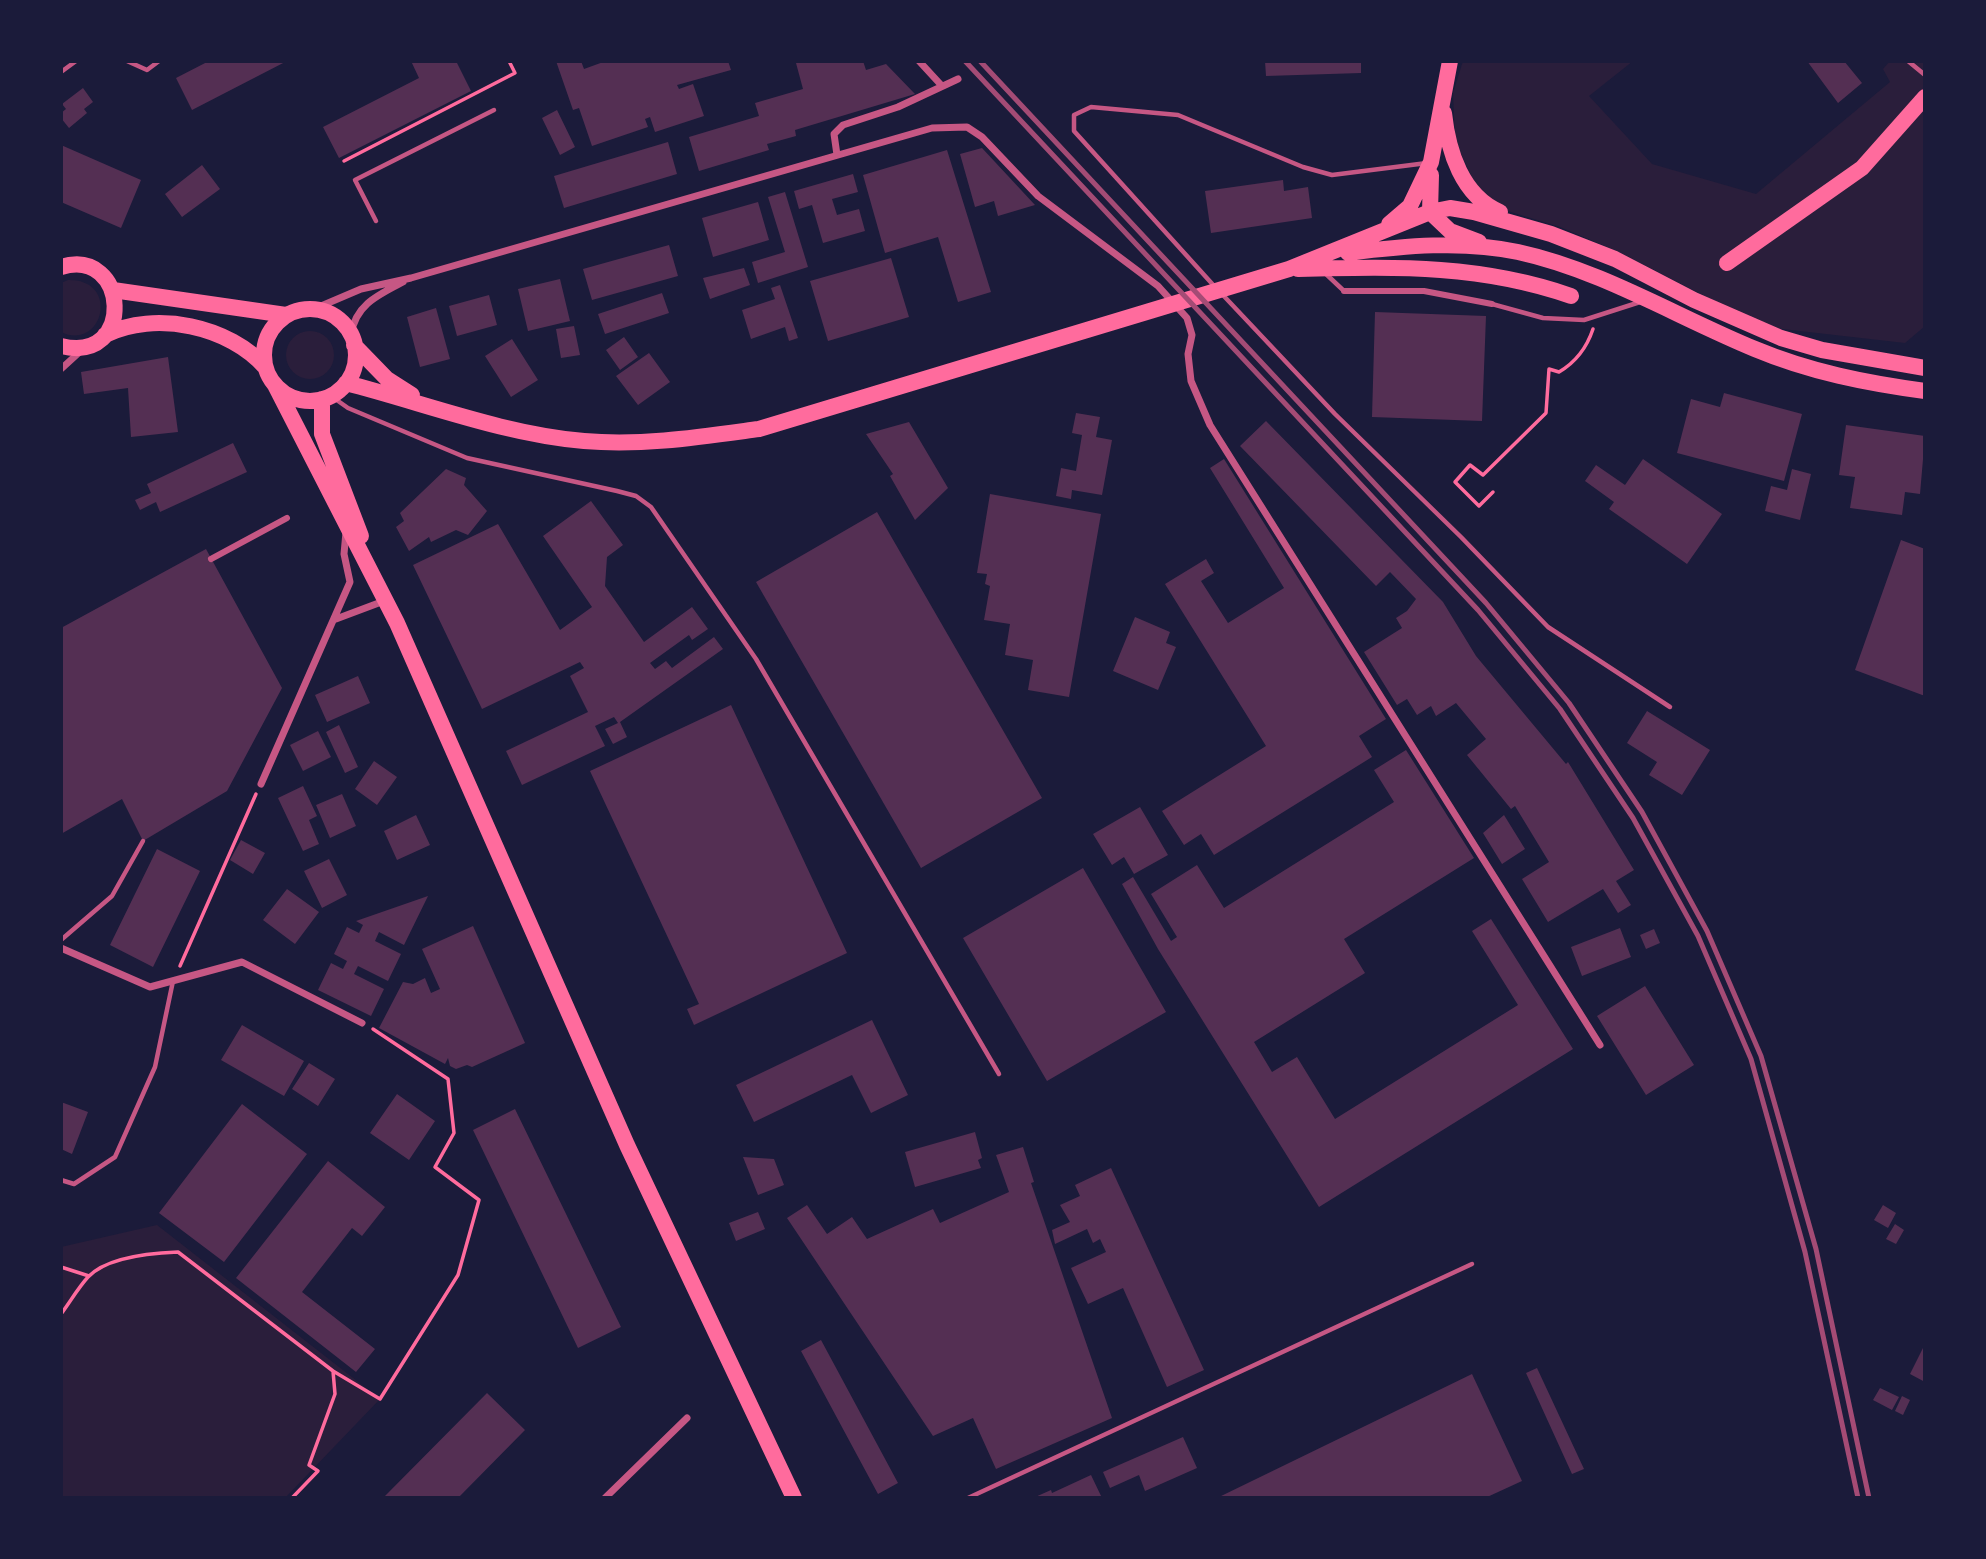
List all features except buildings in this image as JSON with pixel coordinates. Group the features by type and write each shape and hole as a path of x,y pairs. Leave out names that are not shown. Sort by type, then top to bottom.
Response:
{"main road":[{"path":"1451,61 1431,162 1430,212 1450,231 1494,248 1567,266 1753,348 1814,370 1851,380 1925,391"},
{"path":"1727,263 1862,168 1925,97"},
{"path":"1442,100 1446,130 1454,158 1475,197 1491,209 1615,260 1781,338 1822,350 1925,368"},
{"path":"1373,237 1410,206 1431,162"},
{"path":"1319,263 1430,212 1450,208 1474,212 1551,234"},
{"path":"346,383 517,431 569,439 630,443 669,441 759,429 1289,269 1388,248 1494,248"},
{"path":"1319,263 1459,270 1502,276 1571,296"},
{"path":"61,267 73,265 94,270 113,290 116,311 105,335"},
{"path":"113,290 286,315 314,309 338,319 387,379 426,404"},
{"path":"266,368 264,353 267,338 286,315"},
{"path":"61,346 85,348 105,335 141,323 186,327 236,342 256,356 275,384 393,617"},
{"path":"275,384 300,400 326,397 346,383 355,361 353,340"},
{"path":"326,397 320,424 327,449 393,617 627,1145 794,1498"},
{"path":"784,1477 788,1498"}],"street":[{"path":"919,61 942,86"},
{"path":"836,155 834,134 843,125 898,107 958,79"},
{"path":"314,309 361,289 411,278 932,128 967,127 982,137 1038,196 1158,286 1187,318 1192,335 1188,354 1191,381 1210,425 1600,1045"},
{"path":"353,340 359,310 411,278"},
{"path":"1344,291 1424,291 1492,304"},
{"path":"61,369 85,348"},
{"path":"211,559 287,518"},
{"path":"261,784 336,619 350,582 344,554 347,528"},
{"path":"336,619 384,601"},
{"path":"61,948 150,987 243,962 362,1023"},
{"path":"605,1498 687,1418"}],"lane":[{"path":"61,72 76,61"},
{"path":"127,61 147,70 159,61"},
{"path":"1908,61 1925,75"},
{"path":"1431,162 1332,175 1303,167 1178,115 1090,107 1074,116 1074,131 1176,245 1335,414 1461,537 1548,627 1670,707"},
{"path":"376,222 355,180 494,110"},
{"path":"1319,263 1344,291"},
{"path":"1492,304 1543,318 1584,320 1645,300 1664,285"},
{"path":"326,397 467,458 636,496 650,507 757,659 999,1074"},
{"path":"61,940 112,896 143,841"},
{"path":"61,1180 74,1184 115,1157 155,1067 173,981"},
{"path":"968,1498 1472,1264"}],"path":[{"path":"344,160 515,73 509,61"},
{"path":"1493,492 1479,506 1455,482 1470,465 1483,475 1546,413 1549,369 1559,372 1567,368 1586,347 1593,329 1584,320"},
{"path":"173,981 261,784"},
{"path":"61,1314 89,1276 109,1265 156,1252 178,1252 333,1371 380,1399 457,1275 479,1200 435,1167 454,1133 448,1079 362,1023"},
{"path":"61,1267 89,1276"},
{"path":"292,1498 318,1471 309,1465 335,1394 333,1371"}],"shaded area":[{"path":"1463,61 1633,61 1589,96 1652,164 1756,194 1890,82 1883,69 1890,61 1925,61 1925,326 1905,343 1765,327 1619,252 1560,227 1498,208 1478,190 1455,141 1453,93"},
{"path":"68,280 85,283 95,291 100,301 96,324 87,332 76,335 61,332 61,283"},
{"path":"310,331 327,338 334,355 327,372 310,379 293,372 286,355 293,338"},
{"path":"157,1225 380,1399 285,1498 61,1498 61,1247"}],"railway":[{"path":"965,61 1478,610 1560,709 1633,818 1698,936 1751,1059 1805,1252 1858,1498"},
{"path":"980,61 1486,603 1569,703 1642,812 1707,931 1761,1056 1816,1249 1869,1498"}]}
